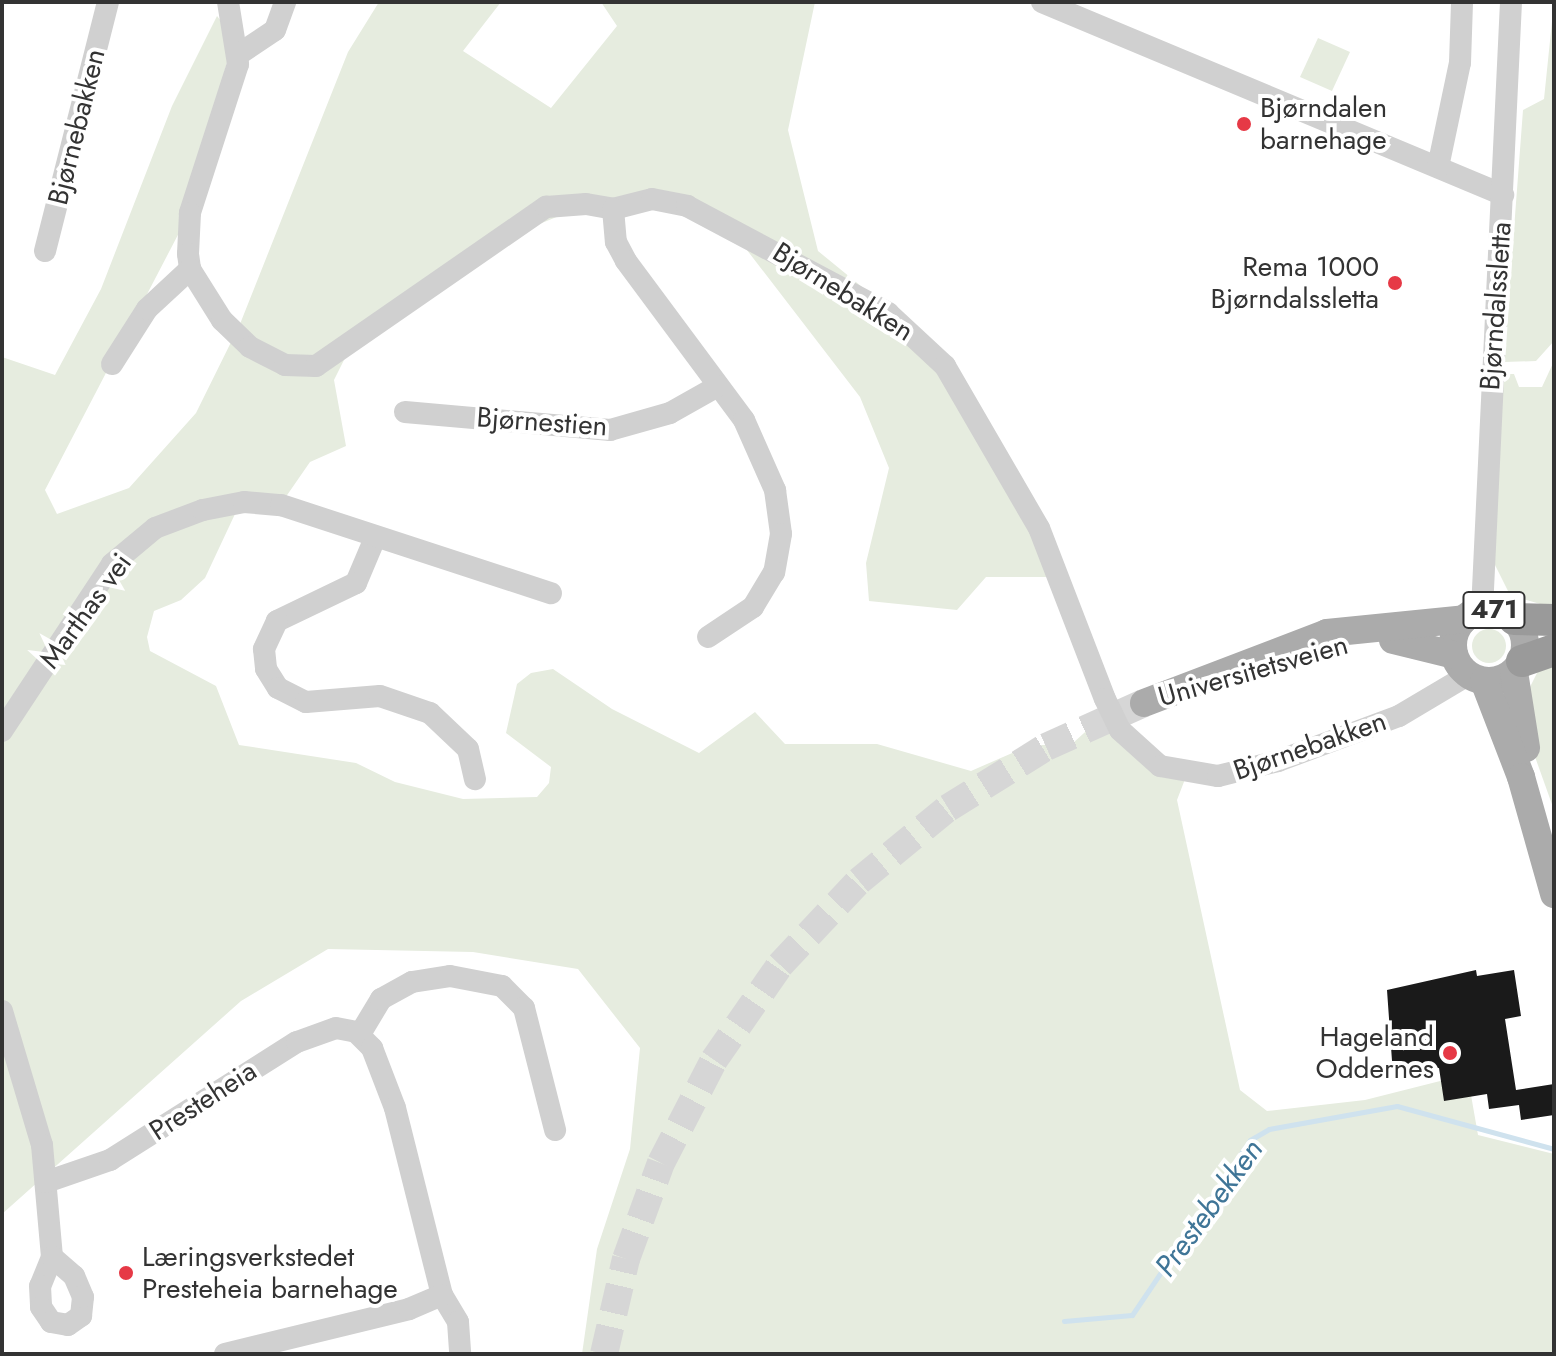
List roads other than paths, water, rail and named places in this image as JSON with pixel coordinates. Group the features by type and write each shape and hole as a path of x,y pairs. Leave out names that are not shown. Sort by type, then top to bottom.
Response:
{"highway":[{"path":"1514,619 1554,620"},
{"path":"1518,667 1554,650"}],"main road":[{"name":"471","path":"1518,667 1469,670 1454,636 1473,614 1514,619 1524,634 1518,667 1527,753 1554,853"},
{"name":"Universitetsveien","path":"1469,670 1407,641 1355,640 1144,703 1327,633 1473,614"},
{"path":"1469,670 1521,777 1554,894"}],"street":[{"name":"Bjørnebakken","path":"45,251 108,2"},
{"path":"112,364 147,309 190,269 190,213 239,54 228,2"},
{"path":"239,54 275,30 285,2"},
{"path":"1042,2 1503,195"},
{"path":"1438,167 1460,63 1462,2"},
{"name":"Bjørndalssletta","path":"1473,614 1503,195 1511,2"},
{"name":"Bjørnebakken","path":"190,269 222,320 250,347 285,365 316,366 523,219 567,203 613,209 652,199 687,206 888,313 927,346 958,385 1039,528 1120,730 1160,766 1218,776 1278,761 1399,716 1469,670"},
{"path":"613,209 616,242 626,261 744,420 767,469 781,534 765,592 737,621 708,637"},
{"name":"Bjørnestien","path":"405,412 610,430 670,413 718,386"},
{"name":"Marthas vei","path":"2,731 112,564 155,528 203,510 253,503 281,505 551,593"},
{"path":"375,538 356,583 277,621 264,649 266,669 286,694 306,702 380,696 430,713 468,749 475,779"},
{"path":"460,1354 458,1322 442,1295 395,1108 372,1048 360,1034 381,999 412,982 450,976 502,986 524,1008 555,1130"},
{"path":"2,1011 31,1090 46,1182 52,1257"},
{"name":"Presteheia","path":"46,1182 110,1160 297,1042 336,1028 360,1034"},
{"path":"225,1354 409,1309 442,1295"}],"waterway":[{"name":"Prestebekken","path":"1064,1321 1132,1315 1250,1140 1269,1129 1397,1106 1554,1149"}],"tunnel":[{"path":"604,1354 626,1259 661,1163 714,1060 780,965 859,881 948,808 1046,747 1144,703"}],"place":[{"name":"Bjørndalen barnehage","path":"1244,124"},
{"name":"Rema 1000 Bjørndalssletta","path":"1395,283"},
{"name":"Hageland Oddernes","path":"1450,1053"},
{"name":"Læringsverkstedet Presteheia barnehage","path":"126,1273"}]}
